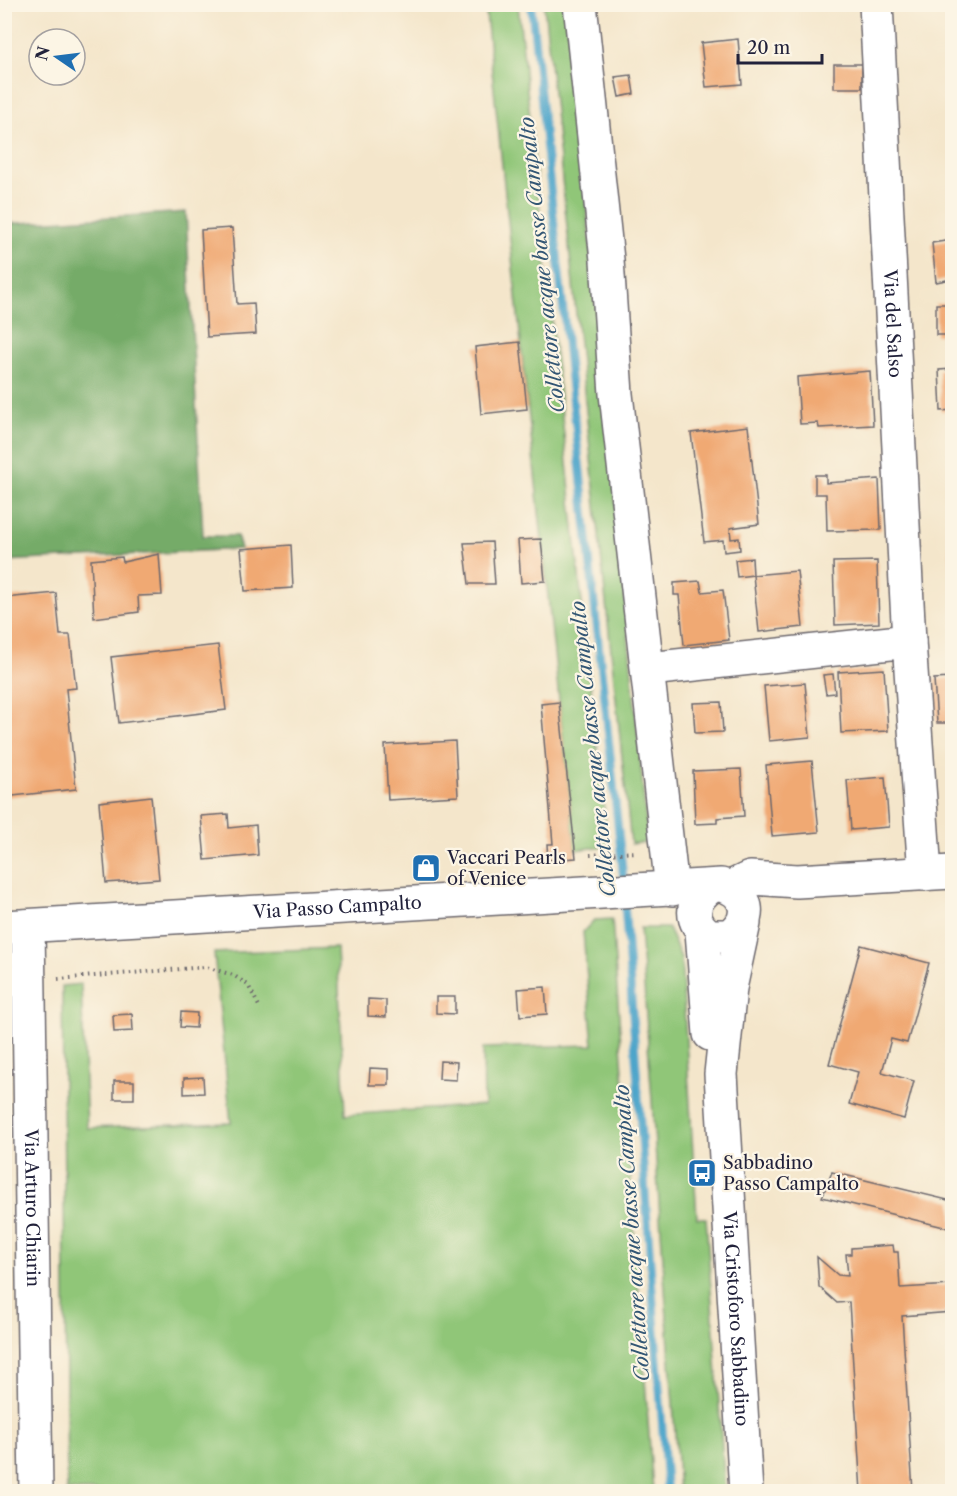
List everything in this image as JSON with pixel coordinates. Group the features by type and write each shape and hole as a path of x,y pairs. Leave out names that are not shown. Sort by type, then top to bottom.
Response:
{"street":[{"path":"580,4 607,260 616,394 649,669 706,904"},
{"name":"Via del Salso","path":"876,4 909,641 939,873"},
{"path":"649,669 909,641"},
{"name":"Via Passo Campalto","path":"16,926 593,894 706,904 750,878 797,881 939,873"},
{"name":"Via Cristoforo Sabbadino","path":"706,904 711,1049 721,1074"},
{"name":"Via Cristoforo Sabbadino","path":"706,904 730,988 721,1074 746,1491"},
{"name":"Via Arturo Chiarin","path":"16,926 36,1491"}],"path":[{"path":"590,855 642,852"},
{"path":"52,979 206,967 233,975 248,985 259,1006"}],"green space":[{"path":"485,5 518,5 608,846 575,850"},
{"path":"544,5 565,5 596,297 648,842 631,844"},
{"path":"186,212 203,536 237,536 241,549 5,561 5,224"},
{"path":"612,919 653,1491 67,1491 62,986 81,984 87,1128 231,1123 214,953 337,948 345,1115 484,1105 483,1048 593,1045 583,932 594,920"},
{"path":"640,928 668,928 681,958 697,1218 706,1218 725,1491 679,1491"}],"building":[{"path":"738,39 742,84 706,87 701,43"},
{"path":"834,64 862,64 862,88 834,88"},
{"path":"631,75 634,94 619,97 615,77"},
{"path":"232,228 237,304 254,303 256,334 207,337 201,230"},
{"path":"952,240 952,279 936,282 932,243"},
{"path":"936,304 952,304 952,335 936,335"},
{"path":"520,342 527,409 481,414 475,347"},
{"path":"952,369 952,410 941,411 939,370"},
{"path":"870,371 873,425 819,428 818,423 800,424 797,377"},
{"path":"748,426 759,524 730,528 731,539 739,538 740,550 724,552 723,540 704,542 691,433"},
{"path":"815,475 826,475 826,483 879,479 881,530 827,531 826,494 815,494"},
{"path":"541,539 545,581 521,583 518,540"},
{"path":"492,542 495,584 469,584 464,543"},
{"path":"952,544 952,570 951,570 949,545"},
{"path":"291,545 293,588 245,591 241,549"},
{"path":"159,554 162,595 138,596 139,612 94,618 91,560 122,557 123,562"},
{"path":"752,558 753,575 737,577 735,560"},
{"path":"877,561 879,623 835,625 833,562"},
{"path":"797,571 803,627 759,632 753,575"},
{"path":"700,581 702,592 723,590 729,640 684,645 679,595 674,595 674,583"},
{"path":"56,593 60,635 70,635 76,688 66,689 76,789 4,797 4,598"},
{"path":"218,645 226,710 119,723 111,657"},
{"path":"884,669 888,731 841,733 838,672"},
{"path":"833,674 835,693 826,694 823,675"},
{"path":"952,678 952,723 937,723 934,679"},
{"path":"805,683 810,737 769,741 764,686"},
{"path":"559,702 576,858 548,860 547,844 553,844 541,704"},
{"path":"721,702 723,732 695,733 693,703"},
{"path":"455,741 458,796 388,800 385,745"},
{"path":"812,761 819,832 772,836 766,765"},
{"path":"741,769 744,816 717,818 717,823 695,824 693,771"},
{"path":"885,777 889,827 851,830 847,780"},
{"path":"151,796 159,879 106,883 99,802"},
{"path":"228,814 229,828 256,825 258,855 205,860 201,816"},
{"path":"861,945 929,963 907,1043 891,1039 882,1072 914,1081 904,1119 849,1104 858,1072 829,1064"},
{"path":"545,987 547,1014 520,1016 518,989"},
{"path":"436,997 455,997 455,1014 436,1013"},
{"path":"368,999 386,1000 386,1017 368,1016"},
{"path":"181,1012 197,1013 196,1028 180,1027"},
{"path":"132,1014 133,1031 114,1032 113,1015"},
{"path":"440,1061 457,1062 456,1080 439,1079"},
{"path":"370,1068 389,1069 389,1085 369,1085"},
{"path":"203,1077 204,1093 184,1094 184,1078"},
{"path":"114,1081 134,1081 134,1099 114,1099"},
{"path":"832,1172 952,1201 952,1229 822,1197"},
{"path":"893,1245 894,1252 898,1252 900,1288 952,1285 952,1312 902,1316 913,1492 861,1492 849,1302 837,1303 819,1287 817,1257 838,1275 848,1276 846,1254 851,1254 851,1248"}],"waterway":[{"name":"Collettore acque basse Campalto","path":"531,4 624,884"},
{"name":"Collettore acque basse Campalto","path":"624,896 667,1492"}],"place":[{"name":"Vaccari Pearls of Venice","path":"426,868"},
{"name":"Sabbadino Passo Campalto","path":"702,1173"}]}
